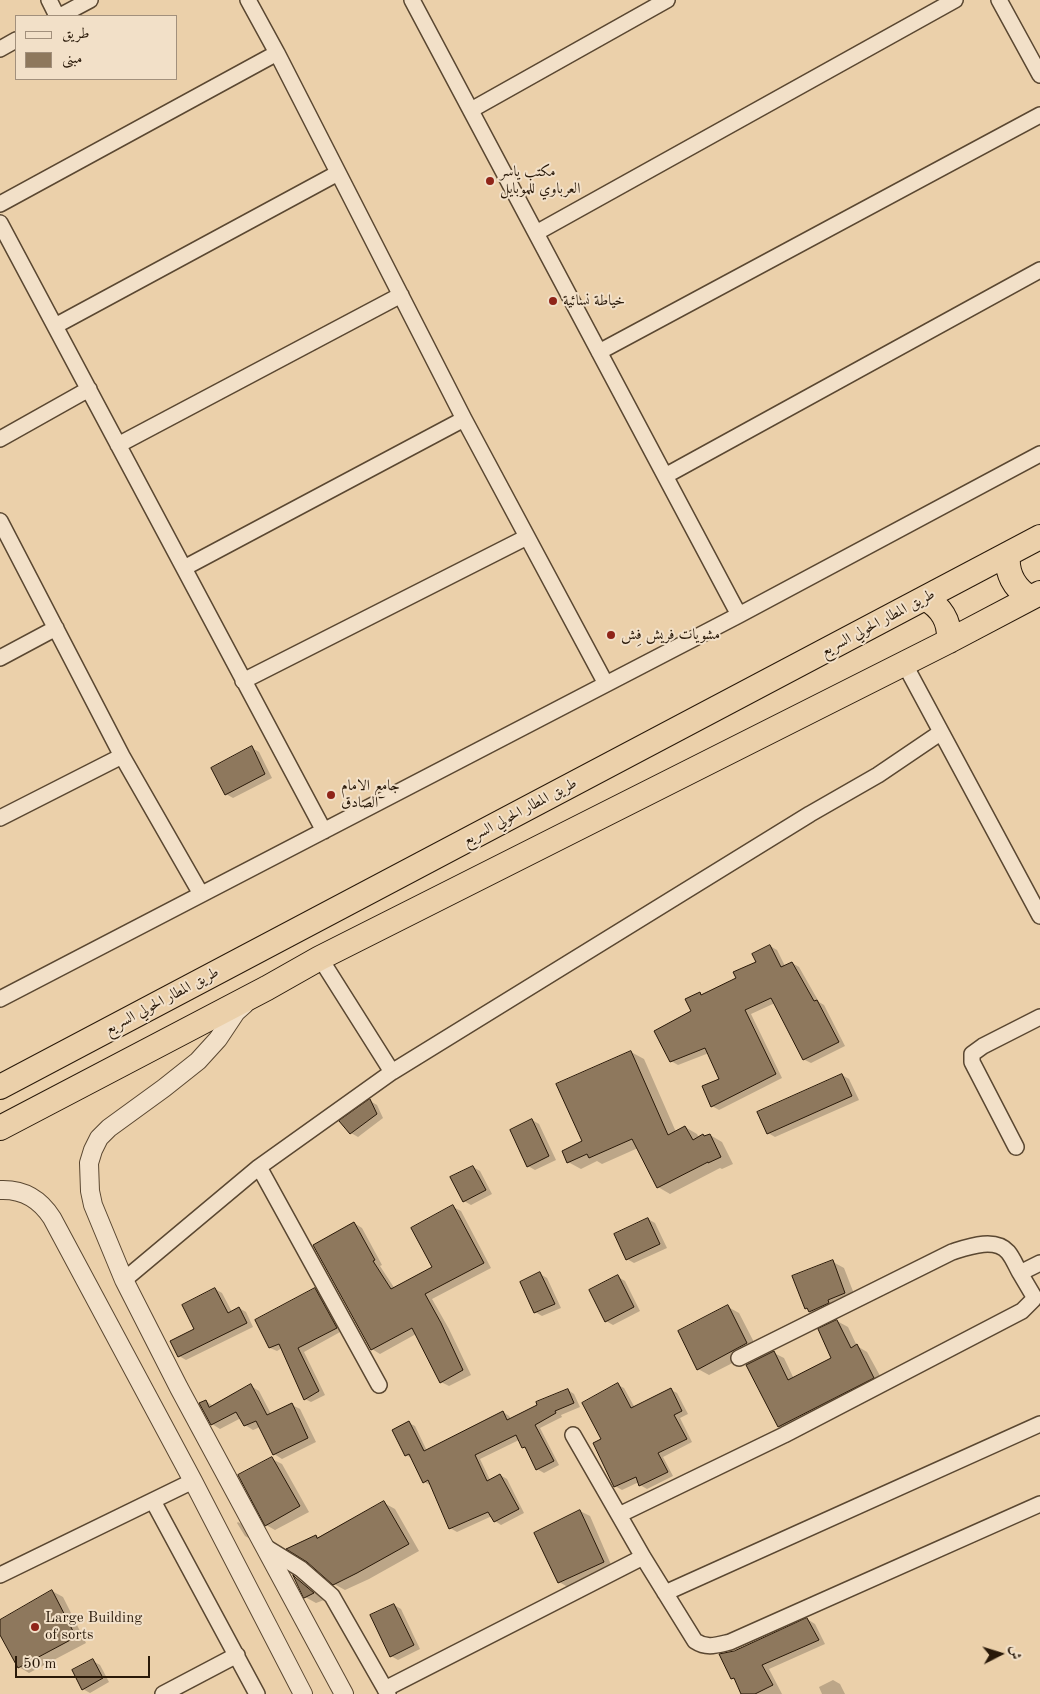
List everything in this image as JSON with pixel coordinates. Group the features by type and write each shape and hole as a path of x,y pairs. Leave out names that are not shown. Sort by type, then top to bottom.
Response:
{"highway":[{"name":"طريق المطار الحولي السريع","path":"0,1086 1040,537"},
{"path":"1008,554 1007,563 1012,580 1023,593 1035,595"},
{"path":"0,1128 267,988 320,958 949,641 1035,595"},
{"path":"926,598 933,602 944,616 948,624 949,641"}],"street":[{"path":"48,0 57,15"},
{"path":"60,15 90,0"},
{"path":"248,0 464,419 606,684"},
{"path":"412,0 739,614"},
{"path":"470,110 667,0"},
{"path":"536,233 956,0"},
{"path":"999,0 1040,75"},
{"path":"0,49 15,41"},
{"path":"0,204 277,53"},
{"path":"599,352 1040,115"},
{"path":"55,326 338,173"},
{"path":"0,223 324,831"},
{"path":"665,476 1040,270"},
{"path":"118,445 401,295"},
{"path":"0,438 89,389"},
{"path":"184,568 464,419"},
{"path":"0,999 606,684 1040,454"},
{"path":"0,521 122,756 201,894"},
{"path":"243,681 527,537"},
{"path":"0,658 56,628"},
{"path":"904,663 1040,916"},
{"path":"124,1280 258,1167 392,1072 810,814 878,775 940,733"},
{"path":"0,818 122,756"},
{"path":"320,958 392,1072"},
{"path":"267,988 236,1012 218,1039 198,1060 164,1088 109,1128 100,1138 93,1150 89,1163 90,1191 93,1205 124,1280 179,1388 267,1548 344,1694"},
{"path":"1016,1147 972,1062 972,1054 983,1046 1040,1017"},
{"path":"258,1167 379,1385"},
{"path":"0,1190 22,1192 39,1202 46,1210 193,1481 303,1694"},
{"path":"619,1515 784,1435 1022,1311 1033,1300 1033,1295 1008,1251 997,1245 970,1246 952,1252 739,1358"},
{"path":"1020,1273 1040,1263"},
{"path":"665,1593 1040,1424"},
{"path":"573,1435 665,1593 695,1641 703,1646 716,1646 730,1642 1040,1504"},
{"path":"0,1575 193,1481"},
{"path":"154,1500 257,1694"},
{"path":"267,1548 301,1569 332,1596 386,1691 643,1557"},
{"path":"162,1694 237,1655"}],"building":[{"path":"252,746 265,774 225,795 211,768"},
{"path":"770,945 781,967 792,962 814,1001 817,1000 839,1042 803,1060 771,998 745,1010 776,1074 711,1107 702,1086 719,1079 705,1048 670,1062 654,1031 691,1011 685,999 700,992 701,995 736,978 733,972 756,962 752,954"},
{"path":"631,1051 668,1135 685,1126 693,1140 703,1134 704,1136 710,1134 721,1157 657,1188 632,1139 589,1158 587,1154 567,1163 562,1151 582,1141 556,1084"},
{"path":"842,1074 852,1096 767,1134 757,1112"},
{"path":"370,1099 377,1114 350,1134 339,1121"},
{"path":"532,1119 549,1156 527,1167 510,1130"},
{"path":"473,1166 486,1190 463,1202 450,1177"},
{"path":"453,1205 484,1263 425,1294 463,1370 440,1383 412,1328 371,1350 313,1245 354,1222 375,1260 373,1261 391,1289 432,1267 411,1228"},
{"path":"648,1218 660,1244 626,1260 614,1234"},
{"path":"833,1260 845,1293 828,1300 829,1303 809,1312 807,1308 805,1309 792,1276"},
{"path":"540,1272 555,1304 534,1313 520,1282"},
{"path":"618,1275 634,1307 605,1322 589,1290"},
{"path":"215,1288 228,1313 239,1307 247,1323 178,1357 170,1341 194,1329 182,1305"},
{"path":"315,1288 337,1328 298,1348 319,1391 304,1400 279,1344 269,1348 255,1320"},
{"path":"728,1305 747,1343 697,1370 678,1331"},
{"path":"837,1320 851,1348 857,1344 874,1378 778,1427 746,1365 774,1351 788,1380 831,1358 818,1329"},
{"path":"618,1383 631,1408 671,1388 682,1411 674,1415 687,1439 658,1453 668,1472 639,1486 636,1477 614,1487 593,1443 601,1439 582,1403"},
{"path":"251,1384 267,1415 292,1403 308,1438 273,1455 256,1421 244,1426 236,1412 211,1425 199,1403 206,1400 209,1407"},
{"path":"568,1389 574,1403 555,1411 556,1413 535,1425 554,1461 536,1470 525,1447 522,1448 516,1435 475,1455 487,1481 500,1474 519,1509 494,1522 488,1512 449,1529 428,1480 423,1483 409,1454 405,1456 392,1430 409,1421 424,1451 503,1411 507,1420 537,1405 536,1402"},
{"path":"272,1457 300,1506 265,1526 238,1475"},
{"path":"384,1501 409,1544 333,1585 307,1562 286,1549 316,1535 317,1538"},
{"path":"580,1510 604,1562 558,1583 534,1533"},
{"path":"293,1575 295,1577 314,1593 304,1598"},
{"name":"Large Building of sorts","path":"52,1590 76,1637 18,1668 0,1635 0,1620"},
{"path":"394,1604 414,1645 390,1657 370,1615"},
{"path":"807,1618 819,1640 762,1665 773,1685 755,1694 741,1694 734,1678 731,1679 719,1654 734,1651"},
{"path":"93,1659 103,1678 82,1690 72,1670"}],"place":[{"name":"مكتب ياسر العرباوي للموبايل","path":"490,181"},
{"name":"خياطة نسائية","path":"553,301"},
{"name":"مشويات فريش فِش","path":"611,635"},
{"name":"جامع الامام الصادق","path":"331,795"},
{"name":"Large Building of sorts","path":"35,1627"}]}
